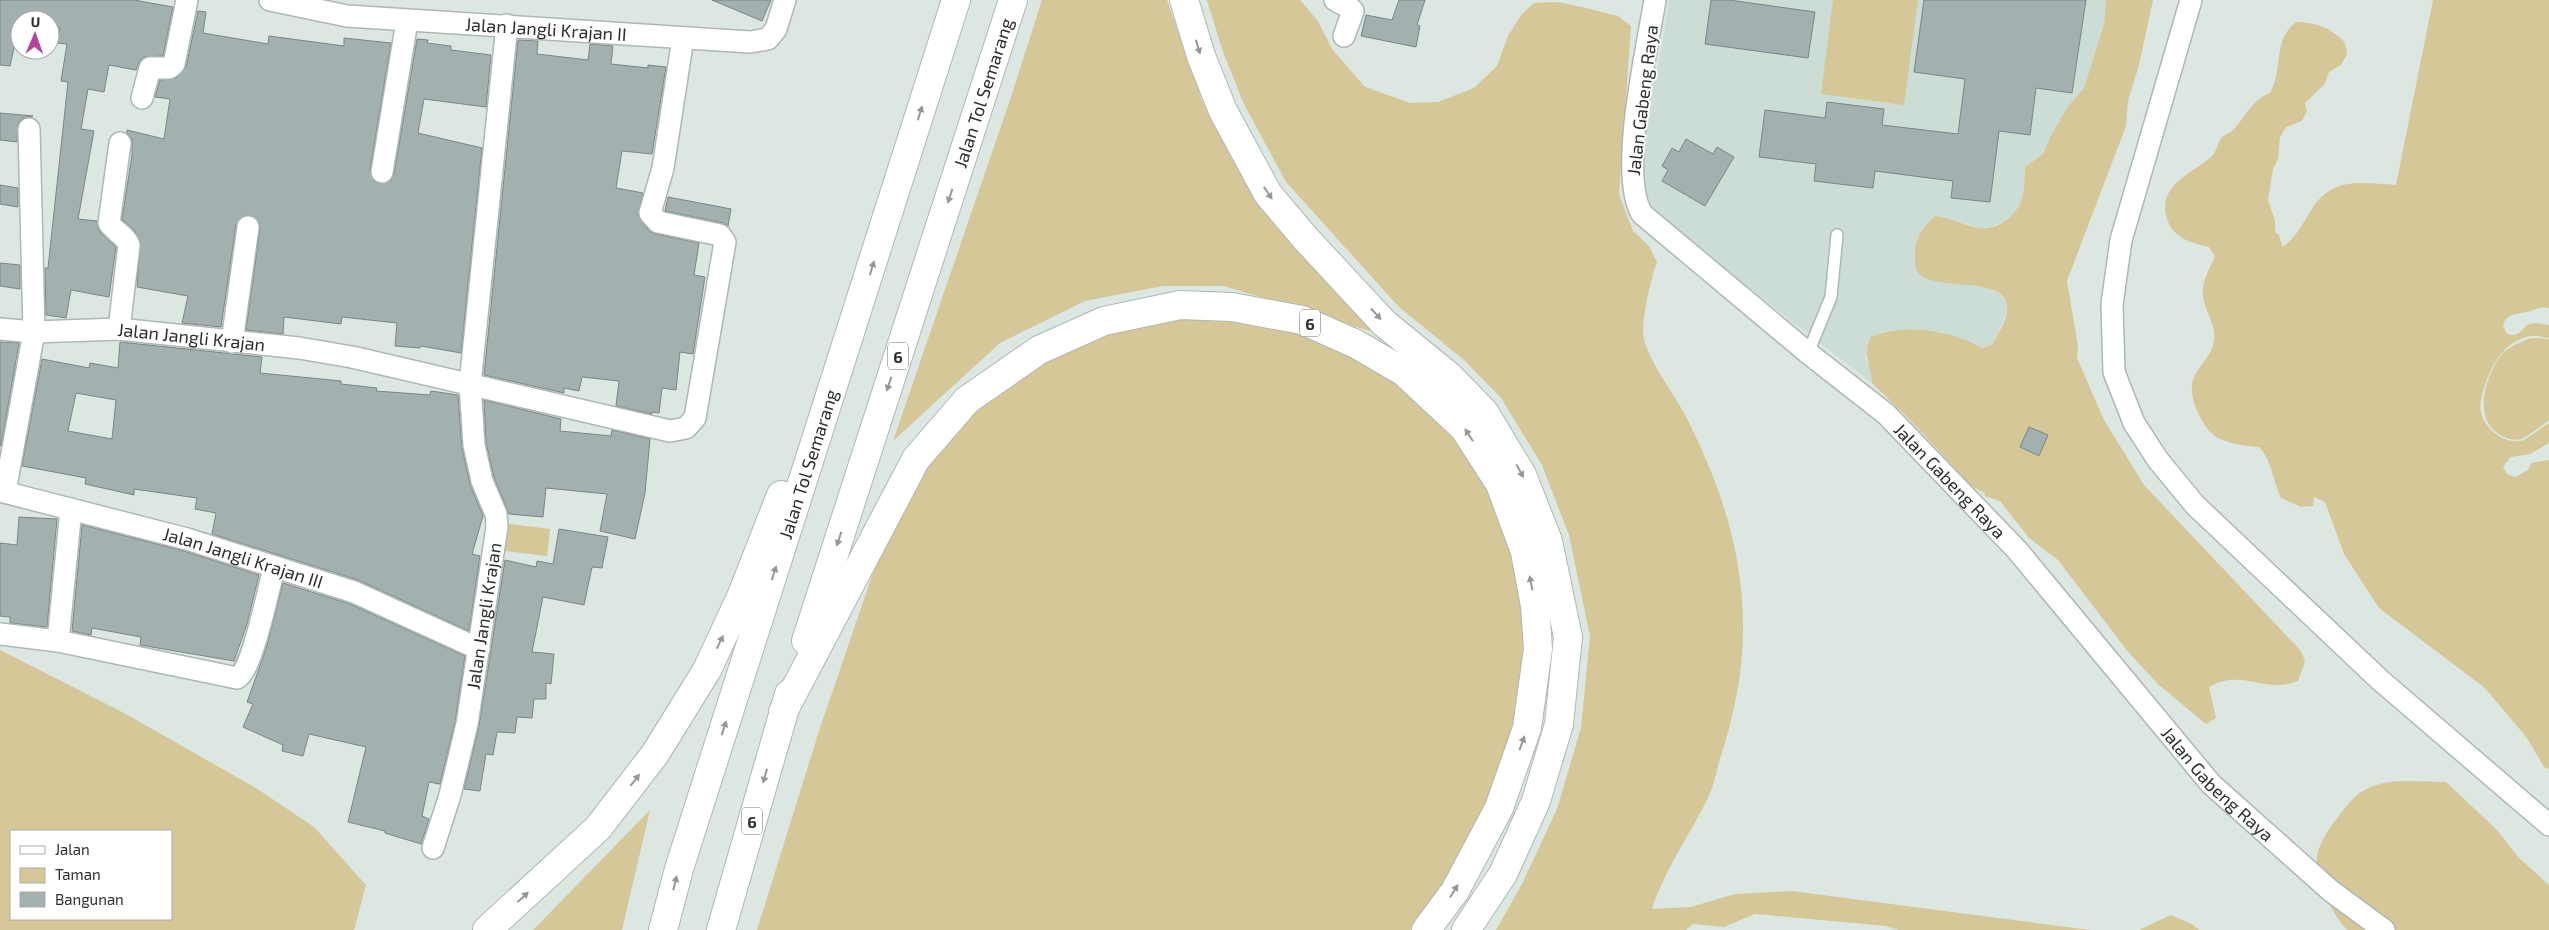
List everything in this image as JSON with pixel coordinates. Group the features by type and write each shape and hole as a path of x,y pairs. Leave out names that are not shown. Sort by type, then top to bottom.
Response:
{"highway":[{"name":"Jalan Tol Semarang","path":"663,930 678,869 857,315 956,0"},
{"name":"Jalan Tol Semarang","path":"720,930 783,712 1013,0"},
{"path":"1184,0 1201,56 1223,111 1268,194 1306,239 1384,323 1449,376 1484,412 1522,475 1548,541 1568,636 1559,724 1536,802 1503,874 1466,930"},
{"name":"6","path":"783,712 916,459 967,400 1039,350 1104,321 1180,305 1232,307 1302,320 1356,344 1404,372 1464,428 1500,484 1525,552 1535,606 1538,649 1527,728 1499,808 1455,891 1426,930"},
{"path":"487,930 598,828 654,754 707,670 741,597 790,472 857,315"}],"street":[{"path":"142,98 150,68 169,68 174,64 187,0"},
{"name":"Jalan Jangli Krajan II","path":"270,0 349,8 408,20 750,42 768,39 776,29 785,0"},
{"path":"1335,0 1350,8 1353,12 1344,36"},
{"name":"Jalan Gabeng Raya","path":"1655,0 1631,162 1633,189 1638,208 1642,214 1808,353 1886,414 2017,550 2211,784 2331,891 2384,930"},
{"path":"2191,0 2121,240 2112,304 2114,372 2134,422 2158,460 2195,505 2380,680 2549,826"},
{"path":"382,172 408,20"},
{"name":"Jalan Jangli Krajan","path":"432,848 459,761 479,649 497,527 496,514 482,481 474,445 470,384 507,25"},
{"name":"Jalan Jangli Krajan","path":"0,329 34,332 119,329 299,348 470,384 670,431 686,428 695,418 725,242 720,235 658,222 650,213 663,168 683,38"},
{"path":"3,492 34,332 29,128"},
{"path":"119,329 129,245 127,239 114,230 109,223 120,143"},
{"path":"232,342 248,228"},
{"name":"Jalan Jangli Krajan III","path":"3,492 187,539 354,592 479,649"},
{"path":"58,641 71,509"},
{"path":"0,634 58,641 237,678 241,677 255,644 274,568"}],"lane":[{"path":"1808,353 1831,297 1837,234"}],"shaded area":[{"path":"1669,0 2106,0 2104,24 2084,88 2069,105 2052,133 2043,154 2025,167 2022,199 2011,217 1991,227 1980,228 1945,217 1935,216 1923,278 1988,288 1999,293 2006,302 2007,312 1993,344 1983,348 1973,342 1939,332 1893,330 1881,332 1865,358 1871,367 1872,383 1637,202 1643,138"}],"green space":[{"path":"1042,0 1167,0 1203,103 1261,208 1386,336 1224,286 1163,286 1085,301 1000,343 893,441 1010,100"},
{"path":"1207,0 1300,0 1318,21 1332,49 1365,87 1410,103 1438,102 1474,88 1497,66 1508,36 1521,15 1534,3 1558,2 1586,8 1618,16 1631,26 1619,194 1633,231 1649,246 1657,262 1649,289 1645,313 1644,340 1647,350 1684,413 1717,488 1733,540 1742,594 1743,622 1742,658 1737,693 1713,785 1701,812 1657,894 1652,909 1691,907 1735,894 1792,891 2090,930 1899,930 1886,926 1755,914 1724,927 1693,924 1686,930 1496,930 1522,884 1557,809 1581,728 1590,636 1569,535 1542,465 1501,398 1464,360 1399,307 1286,182 1243,102 1222,49"},
{"path":"1833,0 1918,0 1904,105 1821,94"},
{"path":"2106,0 2153,0 2139,65 2128,101 2126,126 2067,281 2078,346 2077,358 2104,420 2144,485 2301,651 2305,661 2298,681 2284,685 2226,680 2209,687 2216,718 2206,724 2159,685 2129,653 2058,560 2029,538 2000,501 1985,496 1985,493 1963,482 1952,465 1872,383 1867,354 1868,343 1871,337 1897,330 1912,329 1943,333 1958,337 1983,348 1993,344 2006,316 2005,299 1997,292 1984,287 1937,282 1925,278 1917,271 1915,247 1924,227 1935,216 1974,227 1987,228 2000,224 2016,210 2023,194 2025,167 2043,154 2052,133 2069,105 2084,88 2104,24"},
{"path":"2433,0 2549,0 2549,308 2539,308 2511,315 2503,326 2507,334 2514,335 2527,325 2535,323 2549,325 2549,338 2530,336 2520,339 2503,352 2491,369 2480,408 2482,416 2491,430 2504,439 2512,441 2523,440 2549,423 2549,443 2530,454 2511,457 2503,467 2507,474 2515,477 2528,470 2531,463 2549,460 2549,769 2544,767 2527,738 2485,688 2379,608 2344,554 2325,502 2314,497 2313,506 2301,507 2281,498 2270,464 2259,447 2228,442 2218,438 2206,427 2201,419 2192,392 2192,384 2196,372 2213,346 2213,328 2204,302 2203,286 2215,256 2209,247 2184,239 2170,226 2165,207 2171,189 2186,175 2212,156 2223,136 2231,132 2238,125 2258,100 2270,93 2277,74 2284,37 2296,22 2310,23 2335,33 2345,43 2347,54 2341,65 2329,72 2324,85 2305,103 2307,111 2302,121 2286,127 2280,137 2278,159 2273,169 2268,200 2275,221 2275,232 2279,235 2282,246 2295,235 2318,200 2327,192 2348,184 2396,185"},
{"path":"1181,318 1231,319 1298,332 1350,356 1396,382 1454,436 1489,490 1513,556 1522,608 1525,648 1515,725 1487,803 1444,884 1410,930 757,930 819,731 876,564 927,466 975,410 1046,361 1108,334"},
{"path":"2531,338 2549,339 2549,420 2523,438 2518,440 2507,438 2491,427 2486,418 2484,396 2491,374 2501,355 2511,347"},
{"path":"501,523 550,529 547,556 497,550"},
{"path":"0,650 124,713 256,788 314,827 366,885 354,930 0,930"},
{"path":"2387,782 2446,782 2497,830 2518,857 2549,885 2549,930 2347,930 2336,915 2321,886 2318,876 2317,857 2320,845 2326,834 2346,807 2362,792"},
{"path":"650,810 622,930 533,930"},
{"path":"2171,915 2192,924 2199,930 2139,930"}],"building":[{"path":"0,0 134,0 173,7 163,56 144,57 140,60 136,70 109,65 104,92 88,89 81,129 94,131 78,219 97,221 99,231 116,247 109,297 71,290 66,318 46,315 45,268 48,268 68,82 61,81 67,44 60,43 60,10 10,10 11,60 10,66 0,65"},
{"path":"712,0 771,0 762,21"},
{"path":"1399,0 1425,0 1417,25 1420,26 1416,47 1361,36 1366,15 1392,20"},
{"path":"1711,0 1729,0 1815,12 1808,58 1705,44"},
{"path":"1924,0 2086,0 2072,93 2036,88 2030,135 1999,131 1990,202 1951,198 1953,181 1875,171 1873,188 1814,181 1816,164 1759,157 1765,110 1825,118 1827,102 1884,109 1882,125 1958,134 1965,79 1914,72"},
{"path":"198,11 206,12 203,33 268,44 269,36 344,46 344,38 391,43 370,170 374,181 380,184 391,180 394,174 417,39 428,40 427,43 451,46 451,50 491,55 486,107 424,99 418,133 482,148 461,353 421,346 420,348 395,346 397,323 342,317 341,324 284,317 283,334 246,330 260,229 259,222 250,215 243,216 236,225 221,327 182,323 188,296 137,287 140,240 134,230 122,219 132,155 132,139 127,130 164,139 170,99 155,97 160,80 176,78 186,67"},
{"path":"518,40 538,41 537,54 588,60 590,44 613,46 611,64 648,68 648,65 666,67 652,154 622,151 616,188 643,193 638,215 649,231 655,234 699,243 694,275 705,277 693,354 680,352 676,390 662,388 659,413 652,412 652,414 616,406 619,381 582,377 579,391 564,388 564,393 484,375"},
{"path":"0,113 33,116 23,118 18,123 17,142 0,140"},
{"path":"1686,139 1713,154 1717,147 1734,157 1705,206 1662,181 1668,170 1662,166 1672,148 1679,152"},
{"path":"0,185 18,188 18,207 0,204"},
{"path":"668,197 731,209 728,226 723,223 665,211"},
{"path":"0,263 20,265 20,289 0,286"},
{"path":"0,342 19,343 1,446 0,446"},
{"path":"120,342 262,357 260,373 341,381 341,384 377,388 376,391 430,395 431,391 458,395 462,448 470,484 483,516 472,554 480,556 469,631 358,580 212,534 216,513 195,509 197,498 134,489 134,495 85,484 86,478 22,466 42,359 89,368 90,363 118,368","holes":["76,393 116,400 112,439 68,431"]},
{"path":"484,400 561,419 560,431 611,436 612,430 650,439 645,493 635,539 600,531 607,494 546,488 543,517 509,514 494,477 486,443"},
{"path":"2029,427 2048,435 2039,456 2020,447"},
{"path":"19,517 57,519 47,627 10,623 10,617 0,616 0,543 17,545"},
{"path":"82,525 184,551 259,575 247,624 234,661 140,645 141,637 92,628 91,635 72,631"},
{"path":"559,529 608,537 602,568 592,567 584,605 543,597 532,652 554,654 551,684 546,683 546,699 534,699 532,718 517,717 515,733 497,732 493,755 486,754 480,791 464,789 479,726 505,560 536,567 537,561 553,564"},
{"path":"283,583 350,604 465,656 455,722 440,784 429,782 422,816 429,819 421,844 385,833 385,831 348,822 366,747 309,734 303,756 282,751 283,745 243,727 253,704 247,702 266,649"}]}
